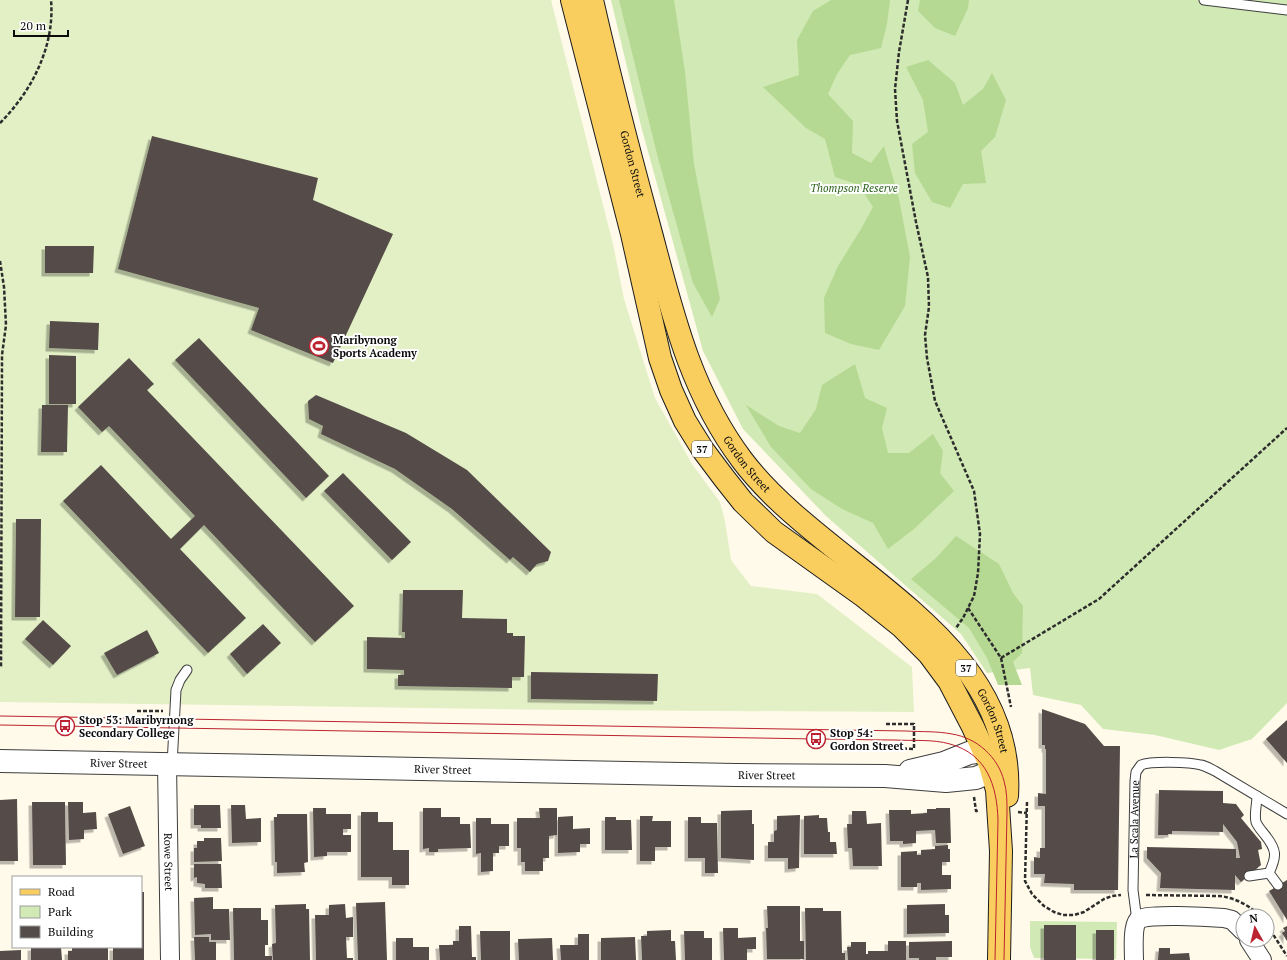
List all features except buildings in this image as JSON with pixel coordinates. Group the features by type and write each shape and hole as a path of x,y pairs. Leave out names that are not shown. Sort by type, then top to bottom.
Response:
{"main road":[{"name":"Gordon Street","path":"572,0 632,234 660,358 671,390 685,422 703,450 743,502 774,532 862,595 902,628 929,654 949,681 996,759"},
{"name":"Gordon Street","path":"592,0 626,139 681,340 698,386 721,431 743,462 773,494 843,555 898,600 945,643 961,661 974,680 994,718 1000,735 996,759 1000,851 1000,960"},
{"path":"773,494 777,513 777,523 774,532"}],"street":[{"name":"River Street","path":"0,762 886,776 938,765 969,753 996,759"},
{"name":"Rowe Street","path":"170,765 170,960"},
{"path":"1134,960 1134,930 1137,921 1142,918 1157,916 1224,918 1232,920 1235,923"},
{"path":"1254,948 1262,960"}],"lane":[{"path":"1204,0 1287,10"},
{"path":"170,765 176,690 180,680 187,670"},
{"name":"La Scala Avenue","path":"1137,921 1133,895 1134,781 1136,772 1141,765 1154,763 1202,765 1215,771 1287,814"},
{"path":"1257,796 1256,822 1260,830 1272,844 1275,852 1274,862 1269,873"},
{"path":"1249,876 1269,873"},
{"path":"1269,873 1278,885"}],"path":[{"path":"0,123 20,100 38,70 48,42 52,11 51,0"},
{"path":"908,0 898,60 895,89 897,121 914,214 928,277 929,307 925,335 927,358 935,401 974,491 980,534 978,573 974,596 963,618 945,643"},
{"path":"0,261 4,287 6,325 1,355 0,667"},
{"path":"1001,658 1099,599 1287,428"},
{"path":"968,608 1001,658 1014,719 994,718"},
{"path":"137,711 165,711 164,715"},
{"path":"885,748 914,748 914,724 886,724"},
{"path":"137,735 162,736 164,740"},
{"path":"1027,797 1025,881 1032,894 1044,906 1063,915 1074,915 1084,912 1104,899 1112,896 1133,895"},
{"path":"1275,937 1287,956"}],"green space":[{"name":"Maribynong Sports Academy","path":"0,0 551,0 613,244 624,299 655,398 692,464 720,502 725,521 731,560 751,586 817,594 912,667 914,712 568,710 0,702"},
{"name":"Thompson Reserve","path":"611,0 1287,0 1287,703 1252,739 1219,750 1155,735 1103,729 1081,705 1033,695 1030,668 987,673 961,634 826,516 743,429 703,351 641,126"},
{"path":"619,0 674,0 685,72 694,164 720,299 712,317 693,283 658,158"},
{"path":"831,0 890,0 887,24 881,48 850,55 837,74 828,94 853,121 852,153 871,163 884,146 899,199 910,257 905,306 879,350 851,344 825,333 824,298 838,266 873,207 859,185 835,177 825,139 806,128 763,87 799,75 797,40 813,11"},
{"path":"920,0 969,0 968,8 955,36 935,28 918,11"},
{"path":"928,60 955,83 963,105 983,89 992,73 1006,100 995,137 981,151 986,183 963,184 950,208 932,202 915,173 912,144 928,132 923,100 906,67"},
{"path":"855,364 865,398 887,408 882,428 888,453 909,453 933,434 943,451 940,473 954,491 914,529 888,549 873,523 842,509 811,489 771,447 746,405 779,426 800,433 816,409 822,385"},
{"path":"956,536 999,564 1013,593 1023,606 1022,653 1013,662 1022,685 998,685 987,658 969,628 911,579 936,558"},
{"path":"1030,921 1117,922 1116,959 1034,958 1030,947"}],"tram line":[{"path":"0,716 906,731 941,732 961,736 978,744 992,757 1001,772 1006,789 1007,812 1004,960"},
{"path":"0,725 923,740 943,742 963,749 973,755 981,763 988,773 995,795 998,820 995,960"}],"place":[{"name":"Maribynong Sports Academy","path":"319,346"},
{"name":"Stop 53: Maribyrnong Secondary College","path":"65,726"},
{"name":"Stop 54: Gordon Street","path":"816,739"}]}
